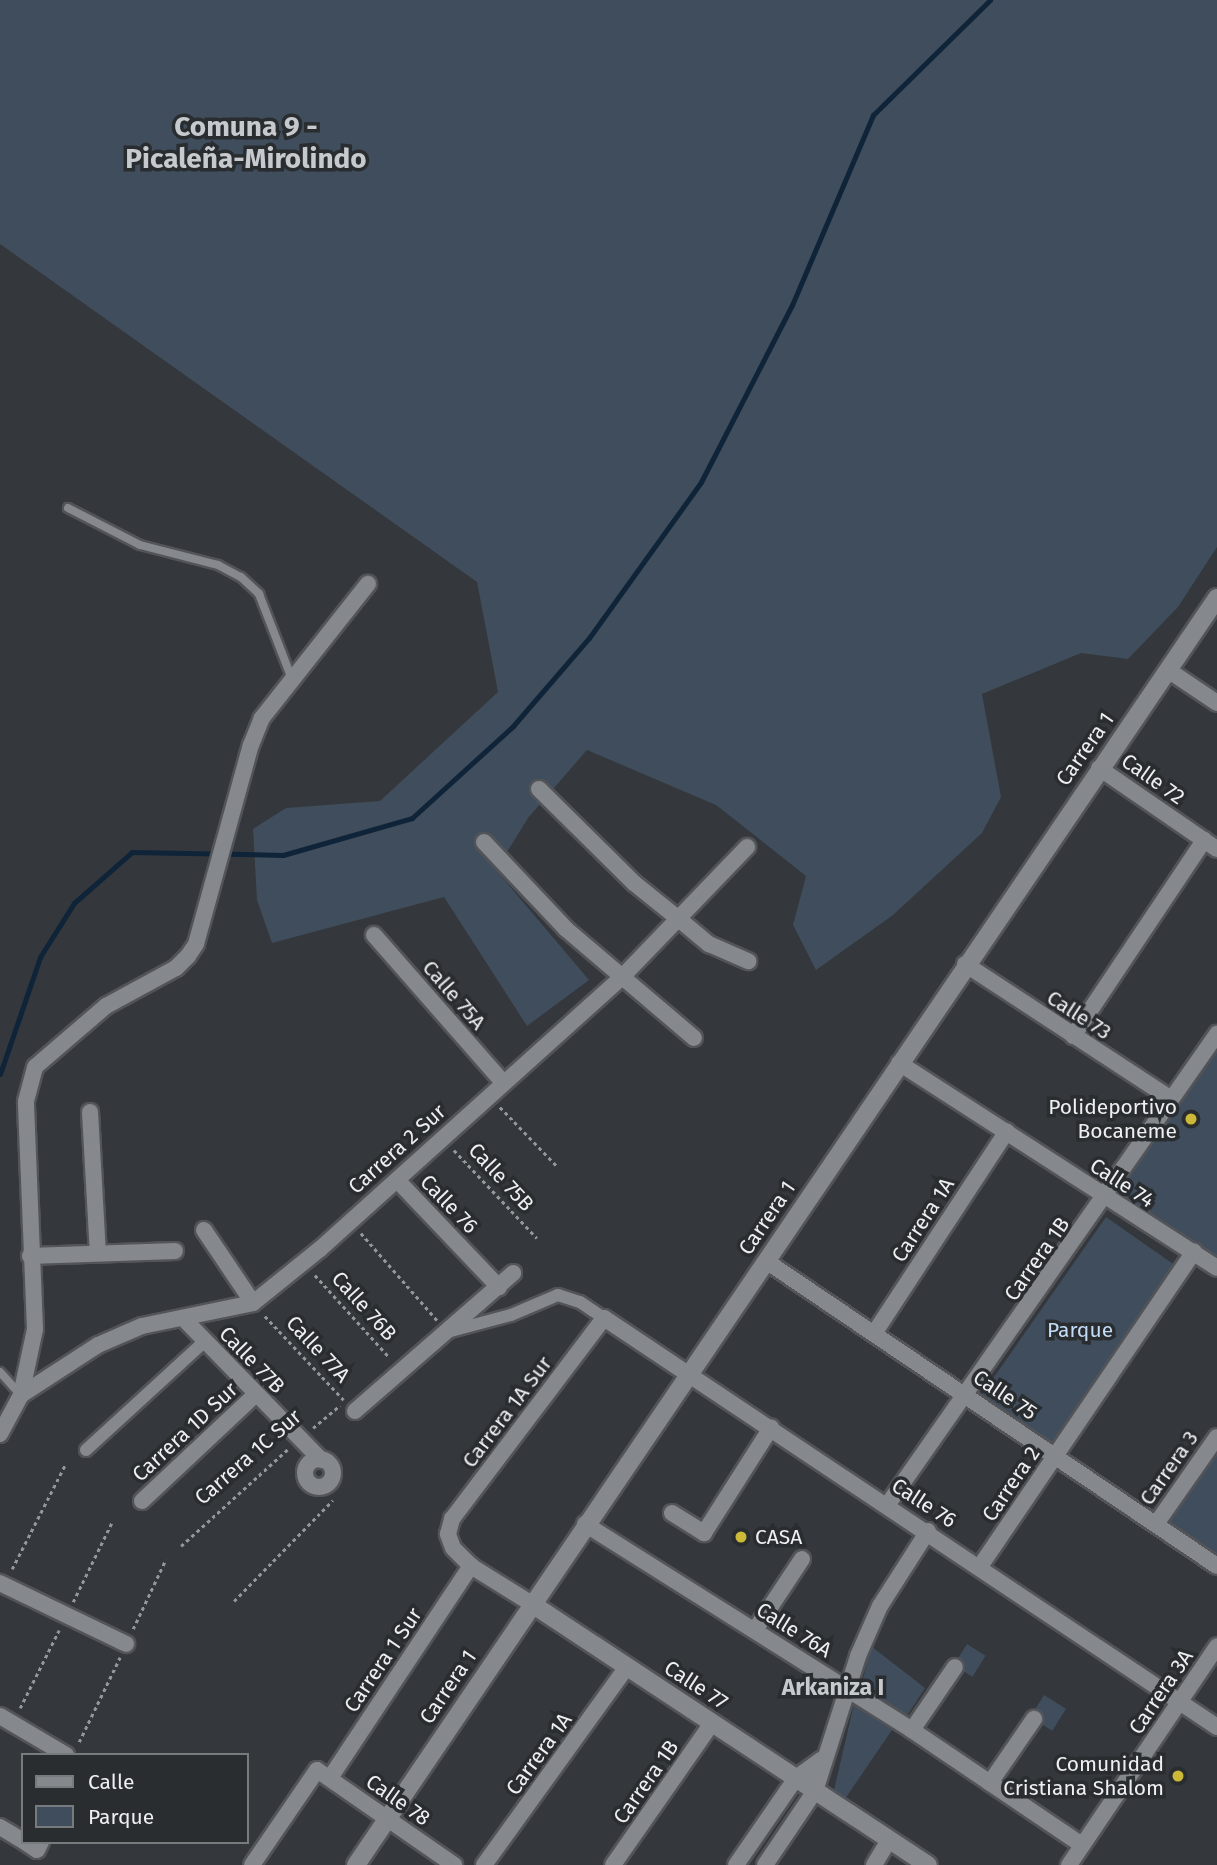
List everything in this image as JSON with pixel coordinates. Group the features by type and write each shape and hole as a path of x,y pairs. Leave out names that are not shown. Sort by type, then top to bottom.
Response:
{"street":[{"path":"0,1434 21,1395 35,1329 30,1255 28,1083 35,1067 106,1006 176,968 188,956 196,944 226,833 262,718 368,584"},
{"name":"Carrera 1","path":"356,1865 965,964 1217,598"},
{"path":"1168,670 1217,703"},
{"name":"Calle 72","path":"1099,768 1210,844"},
{"path":"539,789 634,883 709,944 748,961"},
{"path":"484,842 566,929 694,1038"},
{"path":"1073,1036 1210,844"},
{"name":"Carrera 2 Sur","path":"21,1395 98,1345 142,1326 253,1303 397,1180 502,1081 623,976 680,920 747,847"},
{"name":"Calle 75A","path":"374,935 502,1081"},
{"name":"Calle 73","path":"965,964 1171,1099"},
{"name":"Carrera 1B","path":"888,1504 968,1395 1217,1034"},
{"name":"Calle 74","path":"899,1063 1007,1131 1104,1198 1217,1268"},
{"path":"90,1112 98,1252"},
{"name":"Carrera 1A","path":"875,1332 1007,1131"},
{"name":"Calle 76","path":"397,1180 499,1287"},
{"path":"204,1230 253,1303"},
{"path":"30,1255 175,1251"},
{"name":"Carrera 2","path":"981,1565 1194,1252"},
{"name":"Calle 75","path":"766,1261 875,1332 1217,1566"},
{"path":"348,1403 402,1371 513,1273"},
{"path":"447,1332 511,1315 558,1296 580,1302 604,1318"},
{"name":"Calle 77B","path":"183,1318 333,1471 329,1493"},
{"name":"Calle 76","path":"604,1318 981,1565 1217,1727"},
{"name":"Carrera 1A Sur","path":"448,1534 452,1518 604,1318"},
{"path":"86,1450 205,1341"},
{"name":"Carrera 1D Sur","path":"142,1501 256,1394"},
{"path":"672,1513 704,1533 771,1427"},
{"name":"Carrera 3","path":"1156,1524 1217,1437"},
{"name":"Calle 76A","path":"585,1524 912,1730 1082,1845"},
{"path":"765,1865 815,1791 822,1759 880,1606 928,1531"},
{"name":"Calle 77","path":"448,1534 453,1548 471,1566 928,1865"},
{"path":"755,1630 802,1559"},
{"name":"Carrera 1 Sur","path":"323,1774 471,1566"},
{"path":"2,1584 126,1644"},
{"name":"Carrera 3A","path":"1069,1865 1217,1646"},
{"name":"Carrera 1A","path":"484,1865 627,1667"},
{"path":"912,1730 956,1667"},
{"path":"0,1716 63,1753"},
{"path":"990,1783 1034,1719"},
{"name":"Carrera 1B","path":"613,1865 712,1723"},
{"path":"736,1865 796,1778 822,1759"},
{"path":"252,1865 323,1774"},
{"name":"Calle 78","path":"323,1774 454,1865"},
{"path":"0,1827 21,1839"},
{"path":"874,1865 890,1840"}],"lane":[{"path":"68,508 140,545 218,565 241,577 259,594 293,682"},
{"path":"0,1372 21,1395"}],"path":[{"path":"488,1095 556,1165"},
{"name":"Calle 75B","path":"442,1137 537,1238"},
{"path":"350,1220 447,1332"},
{"name":"Calle 76B","path":"303,1262 402,1371"},
{"name":"Calle 77A","path":"270,1321 348,1403"},
{"name":"Carrera 1C Sur","path":"181,1546 300,1439 348,1403"},
{"path":"2,1584 66,1463"},
{"path":"234,1601 329,1493"}],"green space":[{"path":"0,0 1217,0 1217,547 1178,607 1128,659 1081,653 982,694 1001,797 982,833 893,915 816,970 793,925 806,876 716,805 587,750 528,818 496,870 589,980 527,1026 444,897 272,943 257,900 253,829 286,808 380,801 498,692 477,582 0,244"},
{"name":"Polideportivo Bocaneme","path":"1217,1046 1217,1260 1114,1192"},
{"name":"Parque","path":"1106,1217 1176,1266 1053,1443 982,1394"},
{"path":"1217,1442 1217,1556 1163,1519"},
{"path":"967,1644 986,1656 972,1677 954,1665"},
{"path":"871,1646 925,1688 905,1719 861,1687"},
{"path":"1044,1695 1066,1709 1052,1731 1030,1717"},
{"path":"854,1704 892,1730 845,1799 834,1790"}],"waterway":[{"path":"0,1074 40,957 74,903 132,852 283,855 412,818 513,726 589,638 701,482 792,305 873,115 990,0"}],"place":[{"name":"Polideportivo Bocaneme","path":"1191,1119"},
{"name":"CASA","path":"741,1537"},
{"name":"Comunidad Cristiana Shalom","path":"1178,1776"}],"district":[{"name":"Comuna 9 - Picaleña-Mirolindo","path":"246,143"},
{"name":"Arkaniza I","path":"833,1687"}]}
